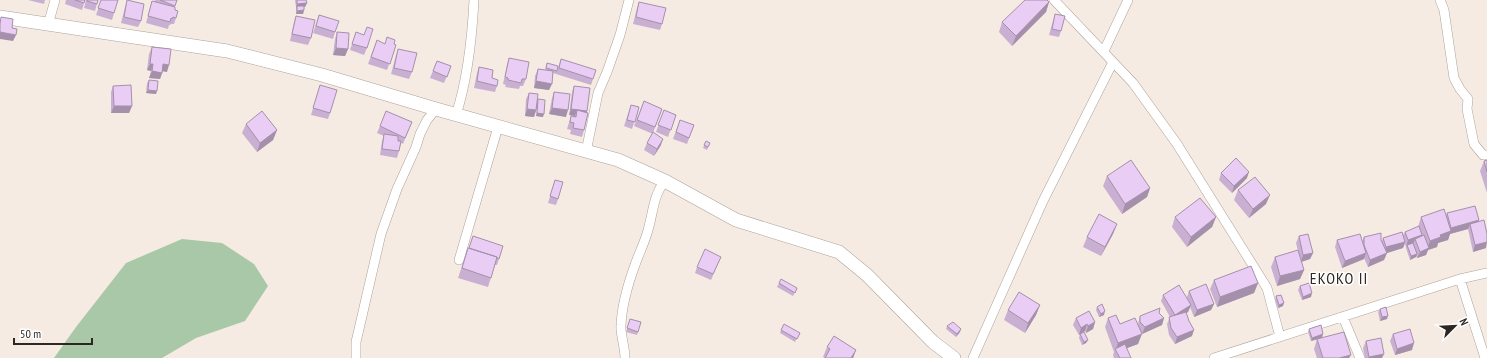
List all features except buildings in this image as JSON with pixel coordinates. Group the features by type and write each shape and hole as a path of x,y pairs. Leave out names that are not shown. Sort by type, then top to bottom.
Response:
{"main road":[{"path":"0,18 227,51 322,75 456,115 618,160 665,181 736,220 839,252 867,275 933,342 954,358"}],"street":[{"path":"48,25 55,0"},
{"path":"456,115 461,100 471,48 474,0"},
{"path":"586,152 598,93 620,35 629,0"},
{"path":"1054,0 1133,83 1178,144 1251,261 1266,288 1280,337"},
{"path":"1104,51 1128,0"},
{"path":"1440,0 1444,10 1454,78 1468,99 1467,109 1474,144 1484,155 1487,155"},
{"path":"973,358 1043,201 1113,62"},
{"path":"356,358 356,342 381,234 397,189 416,147 420,134 427,120 436,109"},
{"path":"459,260 498,127"},
{"path":"625,358 620,328 623,306 634,266 648,231 654,202 660,187 665,181"},
{"path":"1214,358 1460,279 1487,273"},
{"path":"1460,279 1485,358"},
{"path":"1343,317 1360,358"}],"green space":[{"path":"182,239 222,243 254,264 268,286 245,321 196,338 162,358 54,358 126,263"}],"district":[{"name":"EKOKO II","path":"1339,278"}]}
